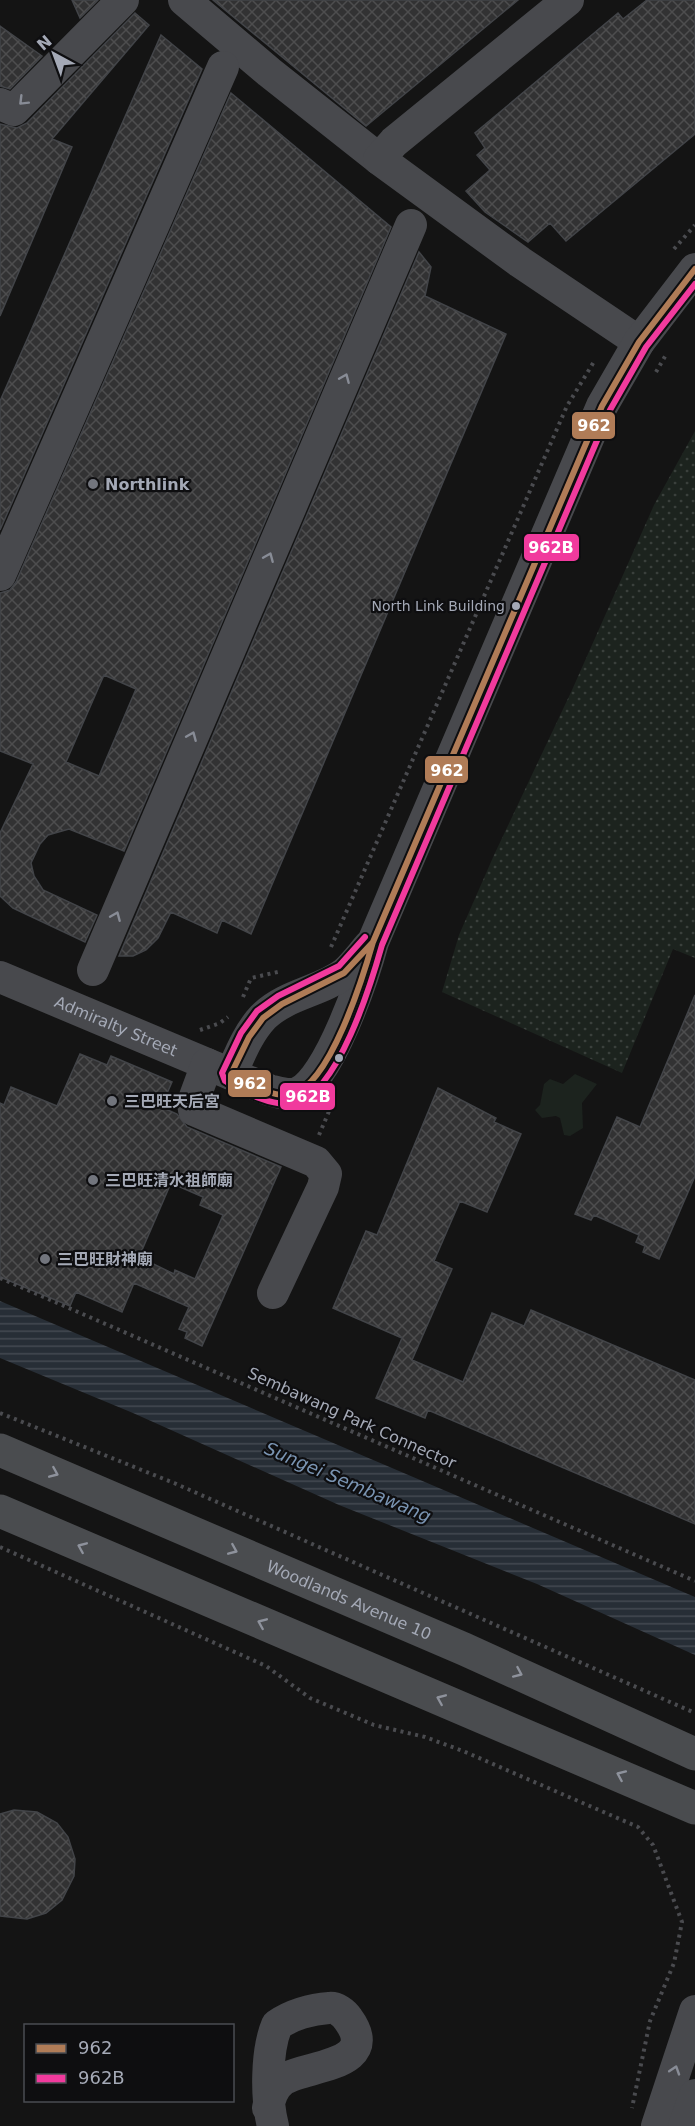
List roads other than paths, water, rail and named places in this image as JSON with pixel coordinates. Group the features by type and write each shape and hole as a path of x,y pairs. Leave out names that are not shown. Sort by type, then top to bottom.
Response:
{"main road":[{"name":"Woodlands Avenue 10","path":"0,1450 464,1649 695,1754"},
{"path":"0,1511 685,1803 695,1833"}],"street":[{"path":"0,104 14,110 123,0"},
{"path":"184,0 269,72 379,159 520,262 639,342"},
{"path":"379,159 394,142 568,0"},
{"path":"0,574 223,67"},
{"path":"93,970 411,225"},
{"name":"Admiralty Street","path":"0,977 269,1090 295,1094 305,1089 318,1076 363,980 373,942 602,406 639,342 695,269"},
{"name":"Admiralty Street","path":"219,1069 264,1017 284,1001 316,989 345,973 373,942"},
{"path":"219,1069 193,1102 194,1110 316,1162 326,1174 323,1187 273,1293"},
{"path":"248,1134 269,1090"},
{"path":"644,2118 695,2011"},
{"path":"684,2126 695,2095"}],"water":[{"name":"Sungei Sembawang","path":"0,1301 695,1597 695,1655 537,1584 339,1505 133,1413 0,1358"}],"place":[{"name":"Northlink","path":"93,484"},
{"name":"North Link Building","path":"516,606"},
{"name":"三巴旺天后宮","path":"112,1101"},
{"name":"三巴旺清水祖師廟","path":"93,1180"},
{"name":"三巴旺財神廟","path":"45,1259"}]}
